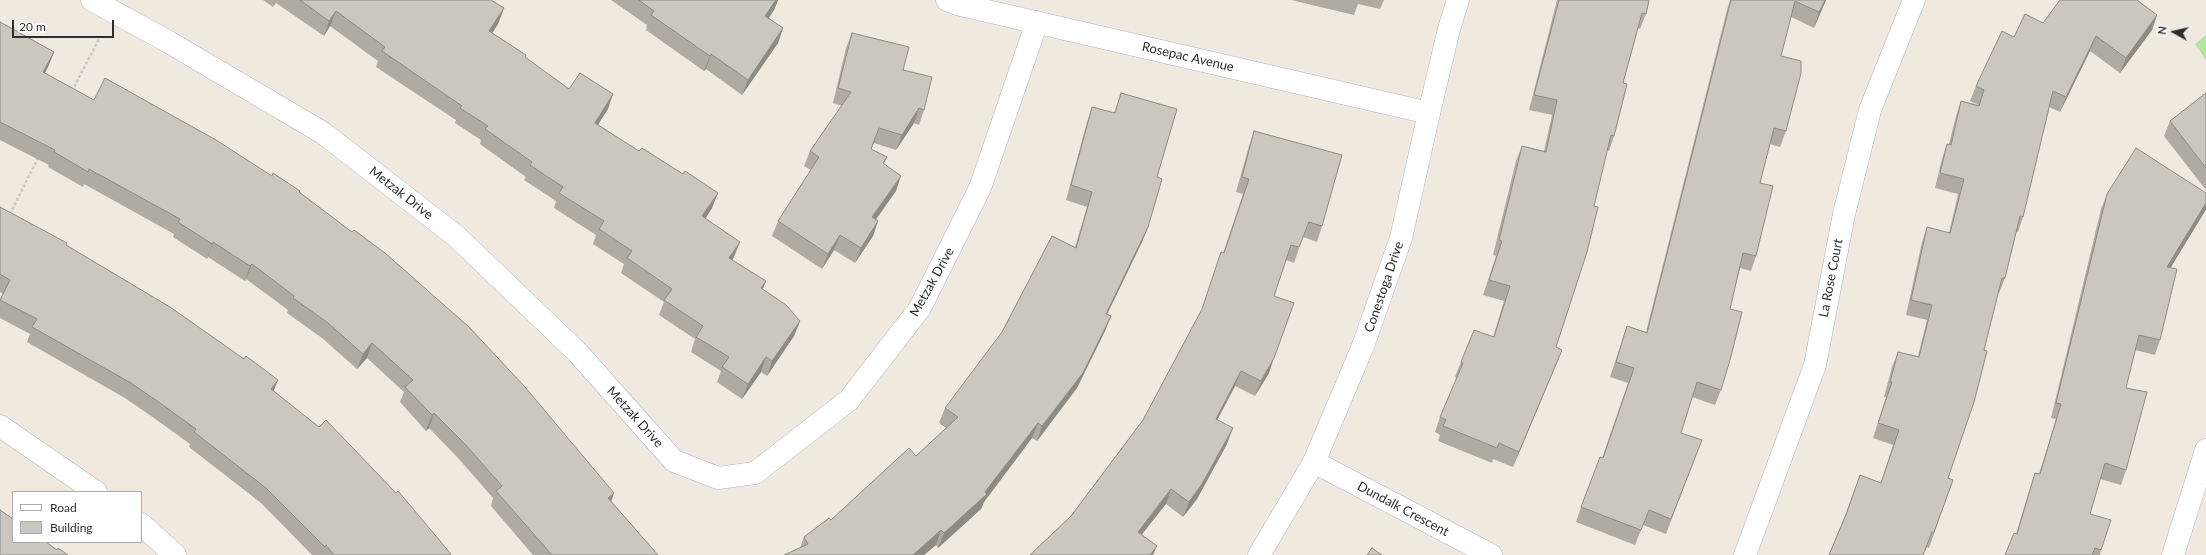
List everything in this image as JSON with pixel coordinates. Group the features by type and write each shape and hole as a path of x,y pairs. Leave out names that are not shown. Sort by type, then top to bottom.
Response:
{"street":[{"name":"Metzak Drive","path":"92,0 316,129 341,147 456,236 578,353 674,461 718,478 755,474 849,400 920,308 980,188 1037,22"},
{"name":"Rosepac Avenue","path":"947,0 957,4 1429,113"},
{"name":"Conestoga Drive","path":"1259,555 1314,462 1363,346 1401,238 1429,113 1458,0"},
{"name":"La Rose Court","path":"1745,555 1815,365 1844,214 1870,110 1914,0"},
{"path":"0,426 95,491"},
{"path":"2173,555 2206,450"},
{"name":"Dundalk Crescent","path":"1314,462 1491,555"},
{"path":"142,525 175,555"}],"path":[{"path":"71,95 113,12"},
{"path":"7,219 42,150"}],"green space":[{"path":"2206,35 2206,60 2195,44"}],"building":[{"path":"300,0 491,0 504,8 489,31 526,55 525,57 569,89 580,73 613,94 595,123 639,151 642,148 683,174 685,171 718,193 702,216 740,242 729,258 766,281 761,288 786,305 800,321 772,361 766,357 748,384 722,367 729,357 696,337 703,326 664,300 672,289 627,258 632,251 599,229 604,221 559,193 563,187 530,165 532,162 485,129 488,126 460,108 462,106 382,51 385,47 336,11 329,21"},
{"path":"639,0 776,0 765,16 783,28 748,80 711,54 710,56 651,15 654,11"},
{"path":"1559,0 1649,0 1646,14 1642,13 1623,83 1627,84 1614,136 1611,135 1594,206 1598,207 1587,252 1556,347 1562,350 1519,452 1499,443 1497,448 1443,426 1446,420 1440,417 1463,363 1461,362 1474,330 1494,337 1510,286 1489,280 1502,241 1499,240 1522,146 1546,152 1557,100 1534,95"},
{"path":"1731,0 1825,0 1819,12 1795,1 1781,56 1801,61 1801,73 1786,131 1774,128 1760,183 1773,186 1756,256 1743,253 1730,309 1742,312 1721,390 1697,382 1681,433 1702,440 1671,519 1649,510 1641,530 1581,507 1600,457 1603,458 1634,368 1616,362 1627,326 1647,333"},
{"path":"2060,0 2137,0 2157,15 2126,58 2096,36 2066,97 2053,91 2023,217 2020,216 2005,278 2002,278 1984,350 1987,351 1974,402 1948,478 1953,480 1934,532 1932,532 1923,555 1829,555 1847,512 1860,475 1881,483 1899,430 1878,423 1892,382 1890,382 1898,352 1919,357 1932,305 1911,300 1927,227 1950,233 1964,179 1940,173 1947,144 1951,145 1961,101 1979,106 1984,90 1976,86 2002,31 2014,37 2025,14 2043,23"},
{"path":"0,22 54,52 43,72 94,100 105,78 216,140 272,176 273,173 300,191 299,192 352,232 354,230 385,253 469,327 525,387 614,493 608,498 658,555 552,555 496,491 502,486 464,443 434,413 432,415 405,387 413,380 372,343 363,354 328,323 293,298 294,296 252,264 250,266 213,242 212,244 178,222 180,219 89,169 88,172 54,152 55,150 0,122"},
{"path":"852,33 909,47 903,70 932,77 924,110 919,108 902,135 879,128 871,149 887,157 883,163 901,176 872,217 878,221 861,248 840,235 828,254 778,221 819,157 810,151 851,92 838,88"},
{"path":"1121,93 1177,109 1157,177 1162,179 1148,227 1106,314 1111,316 1083,373 1042,426 1038,423 985,492 987,494 944,533 941,530 913,555 784,555 808,544 804,537 829,518 831,520 909,448 916,456 958,417 945,408 1002,332 1052,236 1076,248 1092,192 1071,185 1092,107 1115,113"},
{"path":"2206,93 2206,168 2170,121"},
{"path":"1254,131 1342,155 1322,226 1309,222 1299,247 1291,245 1274,296 1294,303 1274,358 1261,381 1241,371 1216,419 1233,428 1202,484 1189,502 1171,489 1138,532 1157,546 1150,555 1030,555 1071,516 1143,420 1202,309 1221,252 1224,253 1249,179 1242,177"},
{"path":"2136,148 2206,193 2206,203 2167,267 2177,269 2160,340 2139,335 2126,388 2147,392 2126,470 2105,463 2090,514 2111,520 2101,550 2095,548 2092,555 2005,555 2014,533 2017,534 2035,473 2040,474 2061,404 2056,403 2107,194"},
{"path":"0,207 67,243 66,245 170,307 244,359 246,356 278,380 271,389 319,427 326,420 396,493 398,491 451,554 334,555 326,545 325,547 266,488 194,432 196,429 131,383 32,327 37,319 0,300 10,280 0,274"},
{"path":"0,510 12,518 12,543 47,543 57,550 58,548 68,555 0,555"},
{"path":"1372,548 1382,555 1367,555"}]}
